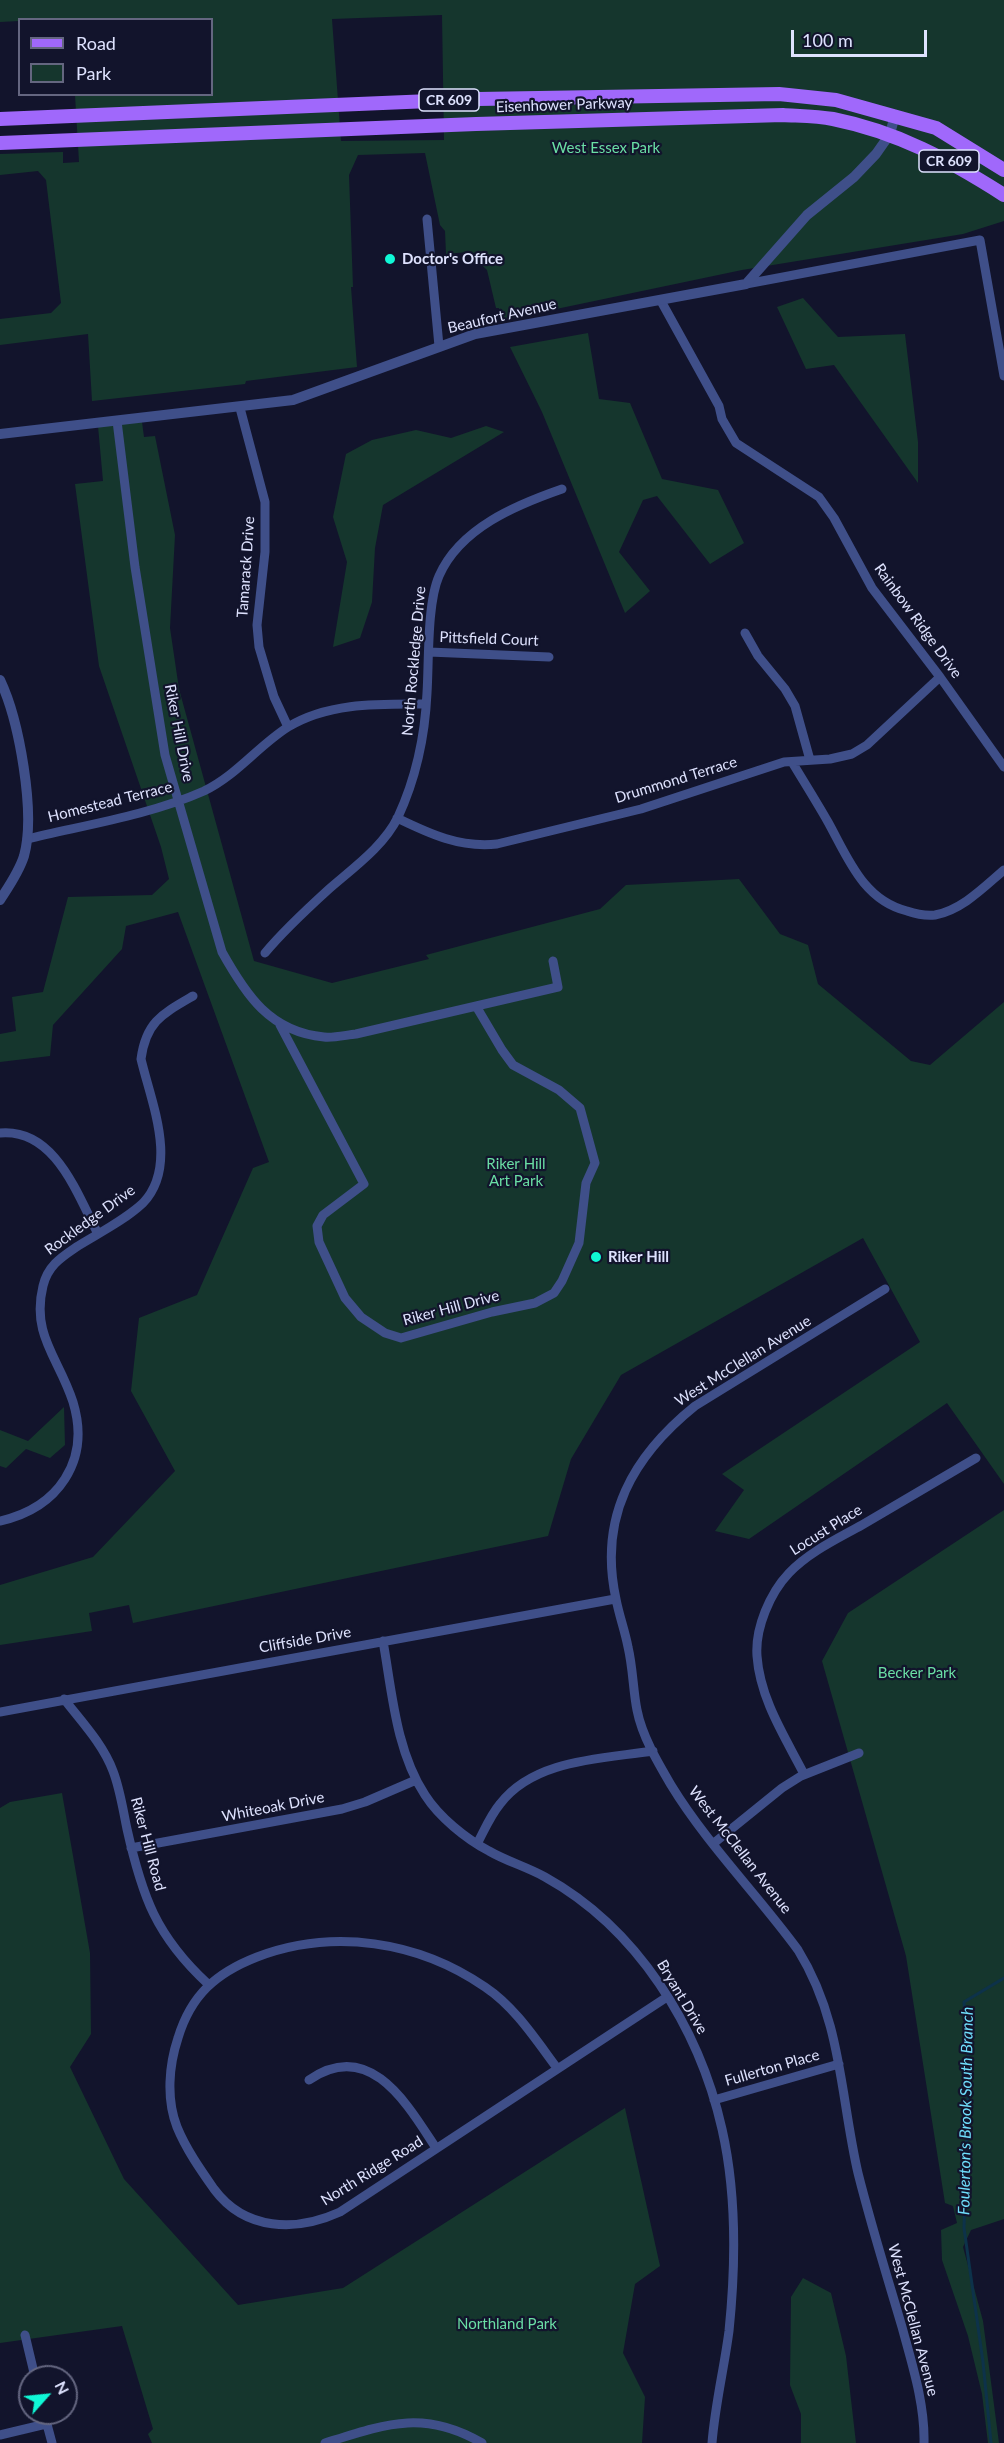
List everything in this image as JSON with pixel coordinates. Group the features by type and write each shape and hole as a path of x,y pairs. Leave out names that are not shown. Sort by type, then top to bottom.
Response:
{"main road":[{"name":"Eisenhower Parkway","path":"0,119 478,99 779,94 836,100 936,128 1004,170"},
{"name":"Eisenhower Parkway","path":"0,142 488,123 783,115 832,119 890,134 954,164 1004,195"}],"street":[{"path":"746,284 807,215 862,170 890,134 896,115"},
{"path":"427,219 439,346"},
{"name":"Beaufort Avenue","path":"0,434 240,408 302,397 439,346 511,326 661,301 980,240 1004,376"},
{"name":"Rainbow Ridge Drive","path":"661,301 719,406 722,419 736,443 819,497 834,518 872,588 1000,754 1004,767"},
{"name":"Tamarack Drive","path":"240,408 265,502 265,552 257,616 260,647 268,681 288,727"},
{"name":"Riker Hill Drive","path":"117,421 135,567 165,755 222,952 256,1005 280,1025 298,1033 326,1038 356,1034 558,987 553,961"},
{"name":"North Rockledge Drive","path":"265,953 322,896 369,854 397,818 419,756 426,704 433,597 438,578 455,550 468,537 492,520 537,498 562,489"},
{"path":"745,633 758,656 785,688 795,706 810,760"},
{"name":"Pittsfield Court","path":"429,652 549,657"},
{"name":"Drummond Terrace","path":"397,818 438,837 479,846 497,844 641,809 754,771 792,762 852,754 867,745 940,677"},
{"path":"0,680 18,738 28,816 23,857 15,878 0,900"},
{"name":"Homestead Terrace","path":"27,839 178,802 229,776 288,727 309,717 351,706 426,704"},
{"path":"792,762 859,879 876,897 898,909 935,915 968,900 1004,870"},
{"name":"Rockledge Drive","path":"0,1521 20,1516 44,1503 62,1484 74,1459 78,1433 73,1402 50,1354 42,1330 39,1310 48,1270 60,1258 141,1204 152,1192 157,1180 161,1152 141,1059 142,1044 155,1020 193,996"},
{"name":"Riker Hill Drive","path":"280,1025 364,1184 323,1215 317,1226 319,1242 345,1298 356,1311 385,1333 401,1338 492,1312 535,1303 554,1293 579,1243 586,1183 595,1163 580,1108 560,1090 513,1065 476,1006"},
{"path":"0,1133 15,1131 43,1145 65,1172 98,1234"},
{"name":"West McClellan Avenue","path":"885,1289 695,1406 672,1425 640,1462 628,1485 611,1539 611,1559 615,1599 629,1648 637,1711 642,1728 670,1783 691,1815 783,1930 813,1974 830,2019 858,2172 913,2367 922,2414 924,2443"},
{"name":"Locust Place","path":"804,1774 767,1699 757,1655 762,1621 779,1585 789,1573 816,1551 976,1458"},
{"name":"Cliffside Drive","path":"0,1712 615,1599"},
{"name":"Bryant Drive","path":"383,1641 401,1736 416,1780 426,1798 477,1844 543,1875 594,1910 630,1945 659,1983 699,2058 714,2100 727,2154 735,2210 729,2331 715,2406 712,2443"},
{"name":"Riker Hill Road","path":"64,1699 110,1761 136,1869 155,1920 169,1943 208,1984"},
{"path":"477,1844 500,1803 525,1781 541,1772 560,1766 653,1750"},
{"path":"714,1843 804,1774 859,1753"},
{"name":"Whiteoak Drive","path":"131,1848 342,1809 366,1802 416,1780"},
{"path":"208,1984 250,1960 295,1945 343,1940 390,1946 429,1958 467,1975 488,1989 519,2019 557,2068"},
{"name":"North Ridge Road","path":"208,1984 194,2002 180,2031 172,2061 171,2093 177,2126 195,2163 220,2198 234,2210 262,2223 278,2226 302,2225 340,2212 667,1997"},
{"name":"Fullerton Place","path":"714,2100 839,2064"},
{"path":"309,2080 332,2066 355,2066 366,2070 393,2089 405,2102 436,2148"},
{"path":"25,2335 32,2365"},
{"path":"325,2443 382,2425 419,2422 451,2428 482,2443"},
{"path":"0,2435 42,2425"},
{"path":"46,2425 52,2443"}],"green space":[{"name":"West Essex Park","path":"0,0 1004,0 1004,221 963,234 742,270 499,321 499,308 496,308 487,270 468,252 446,254 445,231 440,225 425,153 358,155 349,175 353,287 351,287 357,367 246,381 245,384 92,401 88,334 0,345 0,319 51,313 61,303 46,180 38,171 0,175 0,154 63,152 63,163 79,162 75,96 213,96 213,18 18,18 18,21 0,22","holes":["442,15 444,140 341,141 332,19"]},
{"path":"803,298 838,337 905,334 918,442 918,483 834,365 806,369 777,307"},
{"path":"588,333 599,399 630,403 662,479 718,490 744,543 710,564 657,496 643,500 619,552 650,591 625,613 542,412 510,347"},
{"name":"Riker Hill Art Park","path":"142,422 144,437 155,436 175,535 170,628 179,689 254,961 332,983 429,959 426,955 600,909 626,885 739,879 780,934 808,945 818,984 911,1061 930,1065 1004,1002 1004,1484 947,1403 749,1539 715,1531 744,1490 722,1474 920,1342 863,1238 621,1375 571,1459 548,1536 133,1623 129,1605 89,1613 92,1631 0,1645 0,1585 93,1557 175,1471 131,1391 139,1318 197,1295 253,1168 269,1162 178,912 126,926 122,949 53,1025 50,1056 0,1062 0,1034 16,1031 12,997 43,992 68,897 152,895 169,879 161,847 99,666 75,484 103,481 98,426"},
{"path":"486,426 504,432 383,505 375,548 372,602 360,638 333,647 347,562 333,517 346,454 372,440 416,430 451,438"},
{"path":"64,1407 65,1445 50,1458 26,1449 6,1468 0,1466 0,1430 28,1441"},
{"name":"Becker Park","path":"1004,1510 1004,2219 971,2230 963,2247 983,2321 999,2443 988,2443 982,2394 968,2336 942,2260 941,2230 957,2223 953,2206 945,2203 906,1956 822,1661 848,1613"},
{"name":"Northland Park","path":"62,1793 90,1953 91,2034 70,2067 124,2179 238,2305 343,2288 625,2108 660,2266 635,2284 623,2353 645,2397 642,2443 152,2443 148,2434 153,2429 122,2326 0,2343 0,1808 10,1802"},
{"path":"803,2278 831,2293 846,2356 856,2443 801,2443 801,2414 790,2385 791,2297"}],"waterway":[{"name":"Foulerton's Brook South Branch","path":"991,2443 983,2362 964,2228 969,2065 964,2002 1004,1978"}],"place":[{"name":"Doctor's Office","path":"390,259"},
{"name":"Riker Hill","path":"596,1257"}]}
